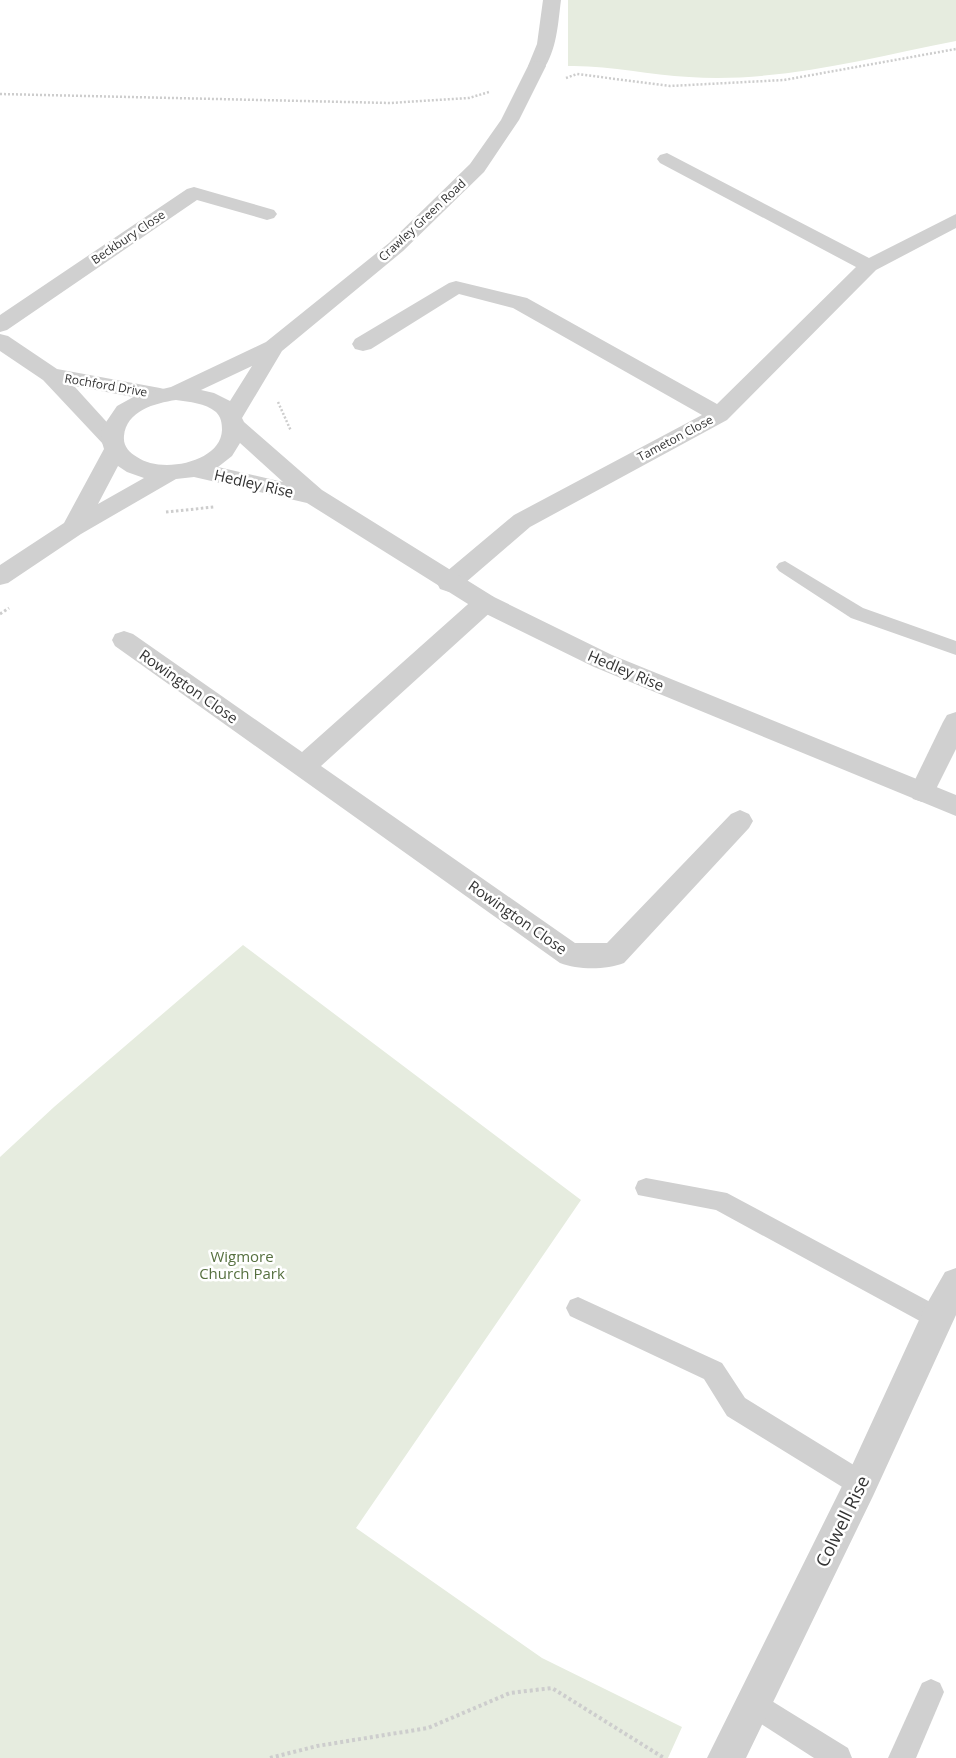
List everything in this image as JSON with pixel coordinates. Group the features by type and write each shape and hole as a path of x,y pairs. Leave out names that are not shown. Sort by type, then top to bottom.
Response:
{"street":[{"name":"Crawley Green Road","path":"168,394 274,347 396,247 477,168 510,120 534,74 546,44 552,0"},
{"path":"667,159 869,266"},
{"name":"Beckbury Close","path":"0,325 194,193 267,214"},
{"name":"Tameton Close","path":"449,583 522,521 719,415 869,266 956,220"},
{"path":"363,344 456,287 520,303 719,415"},
{"name":"Rochford Drive","path":"0,341 51,375 113,445"},
{"name":"Crawley Green Road","path":"233,421 274,347"},
{"name":"Rochford Drive","path":"51,375 168,394"},
{"path":"73,528 113,445 113,429 119,418 144,400 168,394 204,396 216,401 233,421 233,439 225,451 212,462 194,470 170,473 152,472 136,468 124,460 113,445"},
{"name":"Hedley Rise","path":"233,421 314,496 449,583 485,603 603,661 956,806"},
{"name":"Hedley Rise","path":"194,470 314,496"},
{"path":"0,577 73,528 170,473"},
{"path":"304,766 485,603"},
{"name":"Rowington Close","path":"124,640 570,955 614,955 740,821"},
{"path":"922,792 956,722"},
{"name":"Colwell Rise","path":"726,1758 861,1484 937,1318 956,1283"}],"lane":[{"path":"785,567 857,613 956,648"},
{"path":"646,1188 719,1200 937,1318"},
{"path":"578,1308 713,1371 736,1407 861,1484"},
{"path":"902,1758 931,1692"},
{"path":"754,1703 838,1758"}],"path":[{"path":"0,94 390,103 469,98 534,74 552,83 578,74 670,86 784,80 956,49"},
{"path":"158,513 210,509 217,505"},
{"path":"0,614 11,606"},
{"path":"270,1758 317,1746 428,1728 510,1693 552,1688 664,1758"}],"green space":[{"path":"568,0 956,0 956,41 824,68 756,76 723,78 689,77 598,67 568,66"},
{"name":"Wigmore Church Park","path":"243,945 581,1200 356,1528 542,1658 682,1727 668,1758 0,1758 0,1157 54,1107"}]}
